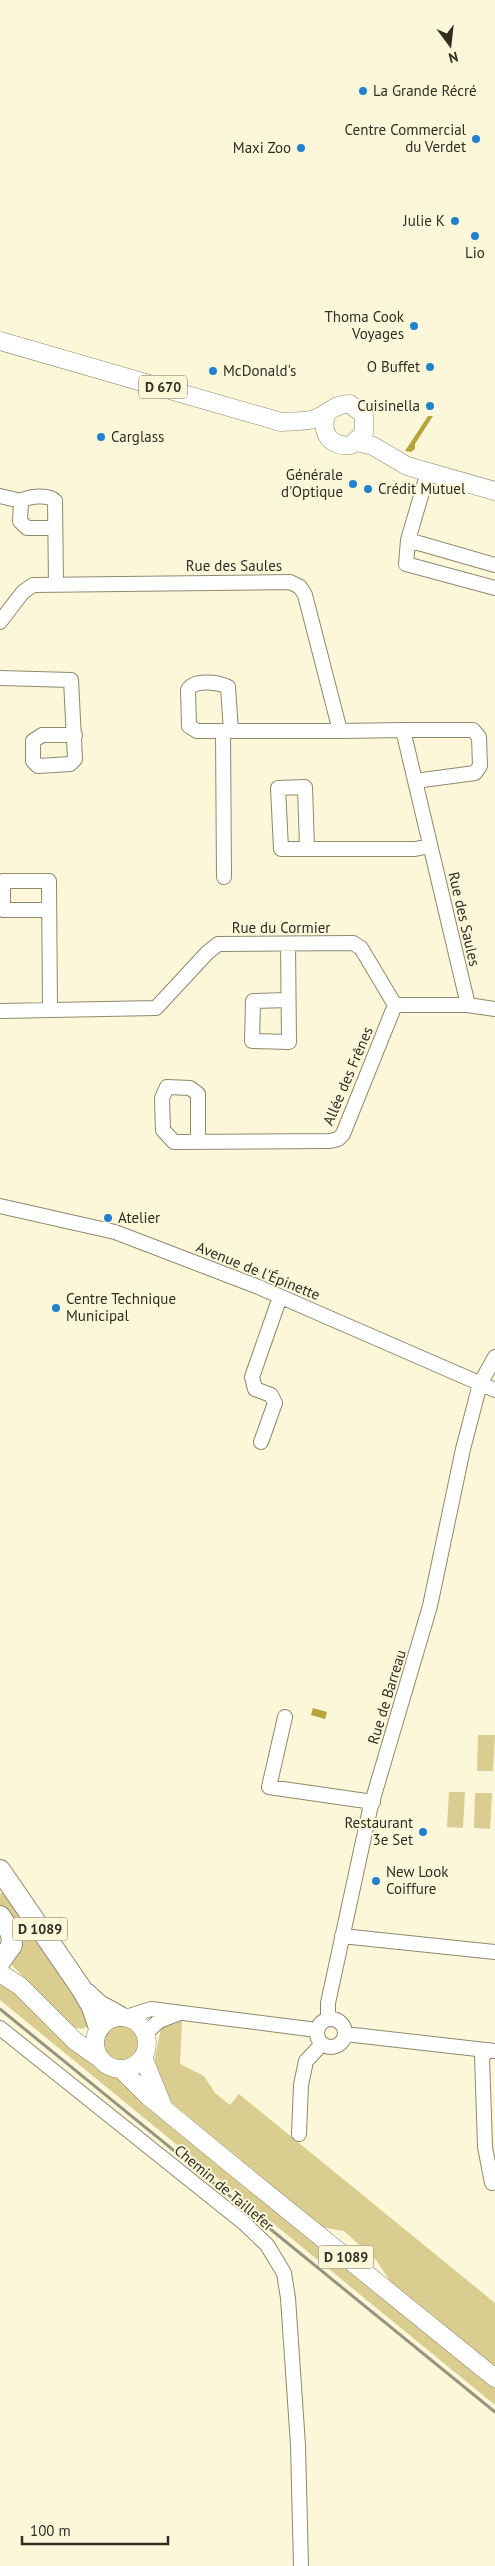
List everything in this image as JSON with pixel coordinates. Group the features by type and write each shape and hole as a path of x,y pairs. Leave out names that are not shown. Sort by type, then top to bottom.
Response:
{"highway":[{"name":"D 1089","path":"0,1870 81,1988 92,2007 97,2031"},
{"name":"D 1089","path":"0,1916 11,1933 12,1945 0,1962"},
{"name":"D 1089","path":"81,1988 99,2005 122,2016"}],"main road":[{"name":"D 670","path":"0,340 281,422 313,420 326,413"},
{"name":"D 670","path":"0,349 284,431 325,432"},
{"path":"495,482 399,453 388,447 366,426 360,410 350,404 337,405 326,413 325,432 333,442 339,445 345,446 357,442 373,446 407,466 495,491"},
{"path":"357,442 366,426"},
{"path":"0,1973 20,1986 75,2041 105,2064 121,2069 129,2068 143,2057 148,2041 146,2032 134,2020 122,2016 104,2022 97,2031 94,2042 99,2058"},
{"path":"68,2033 79,2036 97,2031"},
{"name":"D 1089","path":"143,2057 162,2105"},
{"name":"D 1089","path":"121,2069 148,2096 162,2105 237,2169 495,2378"}],"street":[{"path":"428,472 408,540 406,564 495,588"},
{"path":"0,496 21,501 26,498 53,498 55,501 56,584"},
{"path":"21,501 20,521 27,528 55,528"},
{"path":"408,540 495,565"},
{"name":"Rue des Saules","path":"0,622 23,592 33,585 290,582 300,587 305,596 340,731"},
{"path":"0,678 72,680 75,735"},
{"name":"Rue des Saules","path":"403,730 468,1005"},
{"path":"224,877 227,731 472,730 480,737 480,766 476,773 415,781"},
{"path":"307,848 305,788 278,788 281,849 416,849 430,846"},
{"path":"49,910 50,1010"},
{"name":"Rue du Cormier","path":"0,1011 156,1008 207,953 218,944 353,943 361,948 395,1005"},
{"path":"288,944 288,1000"},
{"path":"395,1005 468,1005 495,1009"},
{"name":"Allée des Frênes","path":"198,1142 330,1142 338,1139 343,1134 395,1005"},
{"name":"Avenue de l'Épinette","path":"0,1206 116,1232 280,1297 495,1390"},
{"path":"261,1442 275,1404 271,1395 255,1389 252,1376 280,1297"},
{"name":"Rue de Barreau","path":"328,2019 328,2003 373,1802 430,1606 463,1449 480,1384 495,1357"},
{"path":"285,1717 270,1787 373,1802"},
{"path":"342,1936 495,1952"},
{"path":"122,2016 151,2009 178,2014 317,2030"},
{"path":"146,2032 159,2021 178,2014"},
{"path":"328,2019 340,2022 345,2034 341,2042 334,2046 322,2044 318,2038 317,2030 321,2023 328,2019"},
{"name":"Chemin de Taillefer","path":"0,2028 244,2223 267,2246 284,2273 288,2298 298,2445 300,2566"},
{"path":"345,2034 491,2050"},
{"path":"299,2134 301,2085 306,2061 322,2044"},
{"path":"491,2050 482,2057 492,2183 495,2182"}],"shaded area":[{"path":"428,416 433,416 415,444 415,449 411,452 405,451"},
{"path":"313,1708 327,1712 325,1719 311,1715"},
{"path":"478,1735 495,1735 493,1771 477,1771"},
{"path":"449,1792 465,1792 463,1828 447,1827"},
{"path":"475,1793 492,1793 490,1829 474,1828"},
{"path":"5,1891 91,2023 87,2027 71,2027 10,1963 10,1921 0,1905 0,1894"},
{"path":"0,1978 103,2069 118,2074 495,2384 495,2405 0,2000"},
{"path":"117,2021 125,2021 136,2027 142,2042 136,2057 125,2063 117,2063 106,2057 100,2046 100,2038 106,2027"},
{"path":"182,2021 180,2064 204,2076 215,2093 230,2105 239,2094 495,2303 495,2368 392,2284 376,2260 344,2231 320,2227 172,2103 159,2082 156,2074 155,2060 161,2028"}],"railway":[{"path":"0,2009 495,2412"}],"place":[{"name":"La Grande Récré","path":"363,91"},
{"name":"Centre Commercial du Verdet","path":"476,139"},
{"name":"Maxi Zoo","path":"301,148"},
{"name":"Julie K","path":"455,221"},
{"name":"Lio","path":"475,236"},
{"name":"Thoma Cook Voyages","path":"414,326"},
{"name":"O Buffet","path":"430,367"},
{"name":"McDonald's","path":"213,371"},
{"name":"Cuisinella","path":"430,406"},
{"name":"Carglass","path":"101,437"},
{"name":"Générale d'Optique","path":"353,484"},
{"name":"Crédit Mutuel","path":"368,489"},
{"name":"Atelier","path":"108,1218"},
{"name":"Centre Technique Municipal","path":"56,1308"},
{"name":"Restaurant 3e Set","path":"423,1832"},
{"name":"New Look Coiffure","path":"376,1881"}]}
